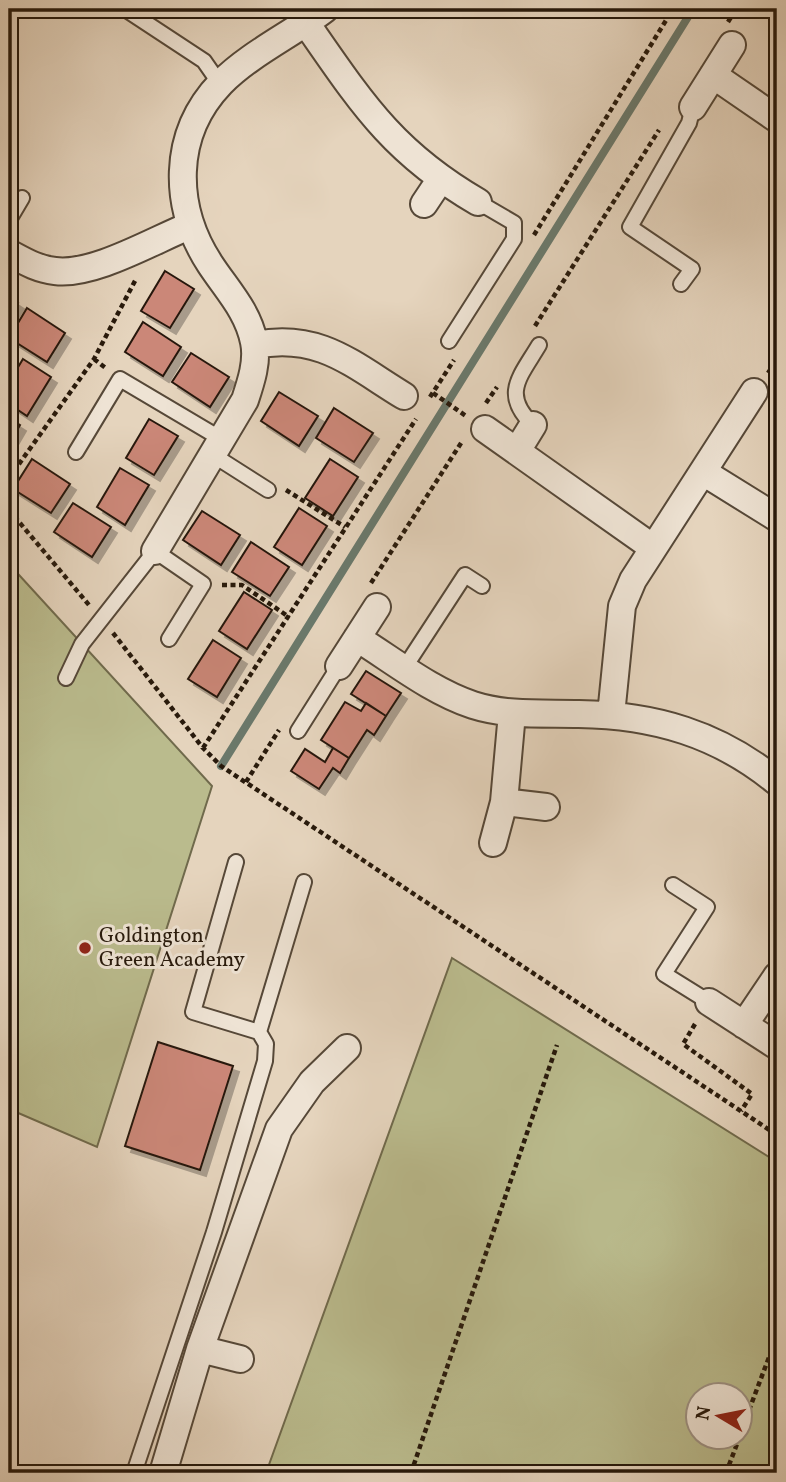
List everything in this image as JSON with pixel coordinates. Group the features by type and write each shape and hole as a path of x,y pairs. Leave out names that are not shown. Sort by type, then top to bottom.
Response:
{"street":[{"path":"155,551 245,400 254,373 255,345 248,319 210,265 189,226 181,194 186,142 198,116 220,84 255,55 316,16 369,113 403,150 440,180 478,202"},
{"path":"693,107 713,75 727,39"},
{"path":"713,75 777,119"},
{"path":"424,204 440,180"},
{"path":"9,253 34,267 57,271 85,269 189,226"},
{"path":"255,345 281,340 331,351 416,405"},
{"path":"611,715 622,606 652,547 754,392"},
{"path":"477,424 652,547"},
{"path":"517,451 533,425"},
{"path":"703,472 777,518"},
{"path":"339,666 357,638 371,601"},
{"path":"357,638 455,697 474,705 512,713 611,715 650,719 711,738 741,755 777,782"},
{"path":"493,844 504,802 512,713"},
{"path":"504,802 546,807"},
{"path":"744,1025 777,976"},
{"path":"709,1002 777,1046"},
{"path":"163,1473 200,1349 279,1129 312,1082 347,1048"},
{"path":"200,1349 240,1359"}],"lane":[{"path":"125,9 204,61 220,84"},
{"path":"681,284 692,269 630,227 689,123 693,107"},
{"path":"9,220 22,198"},
{"path":"449,341 514,239 514,223 478,202"},
{"path":"533,425 518,411 514,386 540,345"},
{"path":"76,452 120,379 218,447 268,490"},
{"path":"66,678 82,644 103,621 155,551 203,584 169,639"},
{"path":"405,667 465,575 482,586"},
{"path":"298,731 339,666"},
{"path":"134,1473 214,1232 265,1061 266,1044 259,1032 193,1012 236,862"},
{"path":"259,1032 304,882"},
{"path":"673,885 707,907 664,974 709,1002"}],"path":[{"path":"531,240 673,9"},
{"path":"727,39 736,9"},
{"path":"534,328 661,127"},
{"path":"9,478 94,359 139,274"},
{"path":"203,748 345,527 416,405 433,393 456,358"},
{"path":"371,601 504,375"},
{"path":"433,393 477,424"},
{"path":"268,490 285,489 345,527"},
{"path":"9,510 103,621 203,748 221,766 777,1135"},
{"path":"203,584 242,585 289,617"},
{"path":"246,782 283,723"},
{"path":"709,1002 683,1044 752,1094 741,1111"},
{"path":"411,1473 557,1045"},
{"path":"754,1398 777,1336"},
{"path":"726,1473 734,1450"}],"green space":[{"name":"Goldington Green Academy","path":"9,564 212,786 97,1147 9,1109"},
{"path":"452,958 777,1162 777,1473 266,1473"}],"building":[{"path":"165,271 194,289 170,328 141,311"},
{"path":"9,297 18,303 9,317"},
{"path":"27,308 65,333 47,362 9,338"},
{"path":"143,322 181,347 163,376 125,352"},
{"path":"191,353 229,377 210,407 172,382"},
{"path":"23,359 51,377 27,416 9,404 9,382"},
{"path":"279,392 318,416 299,446 261,421"},
{"path":"334,408 373,433 354,462 316,438"},
{"path":"9,418 20,425 9,444"},
{"path":"149,419 178,436 154,475 126,458"},
{"path":"32,459 70,484 51,513 13,489"},
{"path":"330,459 358,477 333,516 305,498"},
{"path":"120,468 149,485 125,525 97,507"},
{"path":"73,503 111,527 92,557 54,532"},
{"path":"299,508 327,526 302,565 274,547"},
{"path":"202,511 240,535 221,565 183,540"},
{"path":"251,542 289,567 270,596 232,572"},
{"path":"244,592 272,610 247,649 219,631"},
{"path":"213,640 241,658 217,697 188,679"},
{"path":"366,671 401,693 386,716 351,694"},
{"path":"345,702 361,711 366,703 386,716 374,735 367,730 349,758 321,740"},
{"path":"333,748 349,758 340,773 333,768 319,789 291,771 305,749 325,762"},
{"path":"158,1042 233,1066 200,1170 125,1146"}],"waterway":[{"path":"221,766 693,9"}],"place":[{"name":"Goldington Green Academy","path":"85,948"}]}
